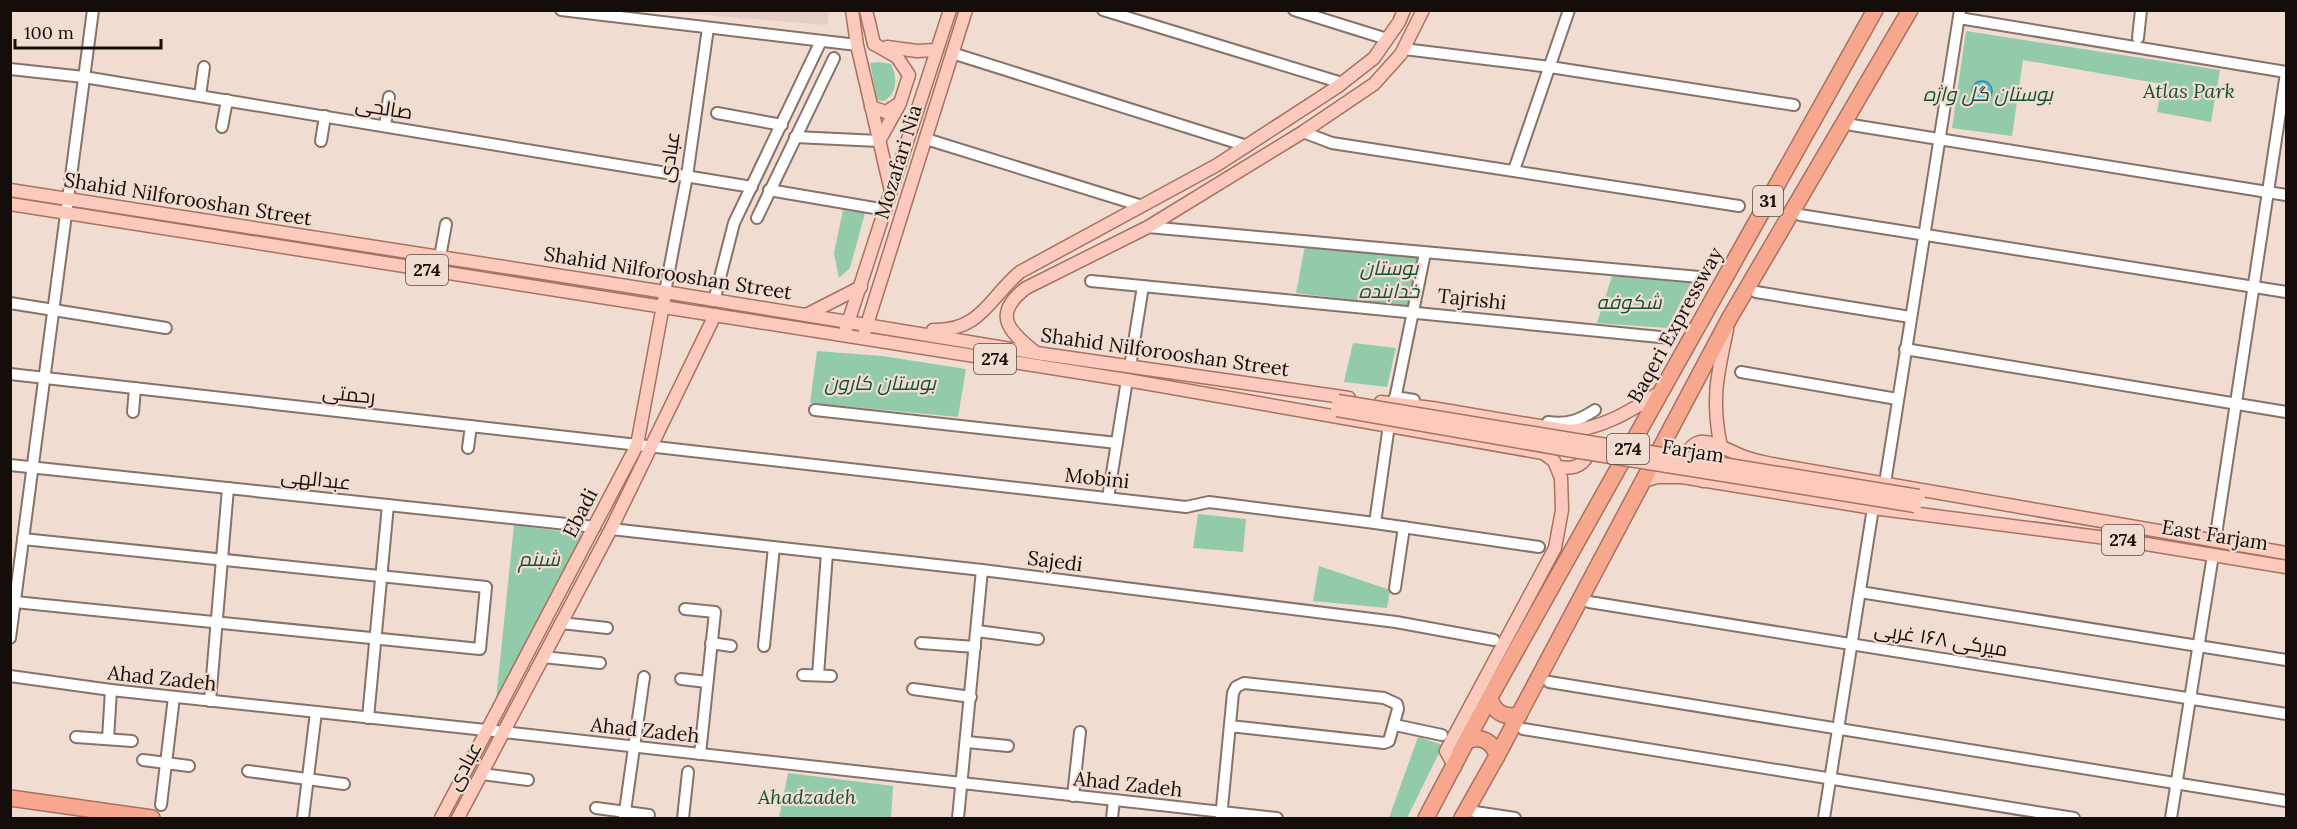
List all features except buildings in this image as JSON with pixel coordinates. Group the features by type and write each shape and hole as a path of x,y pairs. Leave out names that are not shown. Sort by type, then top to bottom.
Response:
{"highway":[{"name":"Baqeri Expressway","path":"1426,819 1490,697 1875,10"},
{"name":"31","path":"1469,815 1497,756 1521,722 1729,319 1910,10"},
{"path":"1490,697 1495,709 1521,722"},
{"path":"1469,740 1487,741 1492,745 1497,756"},
{"path":"10,798 152,819"}],"main road":[{"path":"852,10 857,45 891,193"},
{"path":"866,10 874,44 897,57 909,75 900,103 879,141"},
{"name":"Mozafari Nia","path":"844,336 950,10"},
{"name":"Mozafari Nia","path":"863,338 966,10"},
{"path":"900,330 945,330 960,327 974,320 1020,272 1216,165 1342,83 1374,58 1388,39 1404,10"},
{"path":"1036,353 1009,328 1006,321 1016,296 1026,288 1148,227 1303,132 1374,84 1404,49 1423,10"},
{"path":"874,44 898,49 937,50"},
{"path":"872,107 886,112 900,103"},
{"name":"Shahid Nilforooshan Street","path":"10,190 849,321 1036,353 1315,413 1543,453 1558,467"},
{"name":"Shahid Nilforooshan Street","path":"10,204 844,336 1129,374 1319,394"},
{"path":"876,239 879,245 893,244"},
{"path":"1077,240 1081,254 1091,256"},
{"path":"807,315 861,288"},
{"name":"Ebadi","path":"504,732 611,529 644,445 665,292"},
{"name":"Ebadi","path":"441,819 595,527 644,445 715,315"},
{"path":"1721,447 1715,417 1716,377 1729,319"},
{"path":"1319,394 1395,401 1569,431 1587,429 1612,421 1661,392"},
{"name":"Farjam","path":"1319,394 1337,406 1917,501 1958,518"},
{"name":"Farjam","path":"1315,413 1337,406"},
{"path":"1455,767 1446,751 1555,548 1563,499 1558,467 1570,469 1578,466 1588,455 1588,446 1584,439 1569,431"},
{"path":"1703,481 1687,472 1685,466 1691,447 1700,442 1721,447 1746,458 1772,464 1961,496"},
{"path":"1644,481 1670,476 1873,508 1958,518"},
{"name":"Farjam","path":"1917,501 1961,496"},
{"name":"East Farjam","path":"1961,496 2286,553"},
{"name":"East Farjam","path":"1958,518 2286,567"},
{"path":"2212,555 2215,541"},
{"name":"عبادی","path":"458,819 504,732"}],"street":[{"path":"10,638 93,10"},
{"path":"561,10 857,45"},
{"path":"1103,10 1342,83"},
{"path":"1294,10 1388,39"},
{"path":"1514,170 1569,10"},
{"path":"2138,38 2141,10"},
{"path":"1885,483 1960,14 2286,72 2215,541"},
{"name":"عبادی","path":"665,292 687,176 708,28"},
{"path":"714,301 734,223 821,41"},
{"path":"1404,49 1550,68 1794,105"},
{"path":"952,53 1246,146"},
{"path":"757,218 834,58"},
{"path":"200,96 204,67"},
{"name":"صالحی","path":"10,69 84,77 752,187"},
{"path":"385,126 389,97"},
{"path":"222,127 227,100"},
{"path":"717,113 782,125"},
{"path":"321,141 325,116"},
{"path":"1852,125 2286,195"},
{"path":"1303,132 1332,142 1739,206"},
{"path":"795,137 879,141"},
{"path":"926,139 1142,206"},
{"path":"770,190 886,210"},
{"path":"1800,215 2286,292"},
{"path":"440,257 446,224"},
{"path":"1148,227 1700,277"},
{"path":"1425,253 1395,401 1561,424 1575,421 1595,410"},
{"name":"Tajrishi","path":"1091,281 1670,338"},
{"path":"1108,498 1143,286"},
{"path":"1756,291 1910,317"},
{"path":"10,303 166,328"},
{"path":"1905,349 2286,412"},
{"path":"1741,372 1897,399"},
{"name":"رحمتی","path":"10,374 644,445"},
{"path":"133,412 135,388"},
{"path":"814,410 1117,443"},
{"path":"1376,523 1389,425"},
{"path":"468,448 471,426"},
{"name":"Mobini","path":"644,445 1186,507 1209,502 1539,547"},
{"name":"عبدالهی","path":"10,465 595,527"},
{"path":"210,701 228,488"},
{"path":"368,718 387,505"},
{"path":"1824,819 1873,508"},
{"path":"1395,588 1404,527"},
{"name":"Sajedi","path":"611,529 982,570 1396,622 1494,640"},
{"path":"15,602 480,649 486,586 23,539"},
{"path":"764,646 774,547"},
{"path":"818,675 827,553"},
{"path":"2171,819 2212,555"},
{"path":"958,819 982,570"},
{"path":"1860,591 2286,660"},
{"name":"میرکی ۱۶۸ غربی","path":"1589,602 2286,714"},
{"path":"685,609 714,612 700,754"},
{"path":"561,623 607,628"},
{"path":"977,631 1038,639"},
{"path":"711,643 731,646"},
{"path":"921,643 975,647"},
{"path":"543,657 600,663"},
{"path":"803,675 831,676"},
{"name":"Ahad Zadeh","path":"10,676 111,690 1114,800 1221,815 1277,819"},
{"path":"625,815 644,677"},
{"path":"681,679 707,682"},
{"path":"1549,682 2286,801"},
{"path":"1221,815 1233,693 1236,687 1244,683 1391,700 1397,704 1398,709 1389,741 1384,743 1230,726"},
{"path":"913,689 971,697"},
{"path":"108,739 111,690"},
{"path":"161,805 174,697"},
{"path":"303,819 316,712"},
{"path":"1521,722 2074,819"},
{"path":"1395,725 1442,735"},
{"path":"1073,796 1080,732"},
{"path":"75,737 132,741"},
{"path":"967,742 1008,746"},
{"path":"142,760 189,766"},
{"path":"248,771 344,784"},
{"path":"683,819 688,772"},
{"path":"482,774 528,780"},
{"path":"1112,819 1114,800"},
{"path":"1171,819 1172,807"},
{"path":"596,808 625,815 649,815"},
{"path":"1469,815 1515,819"}],"shaded area":[{"path":"655,11 829,11 827,25"}],"green space":[{"path":"1966,31 2220,70 2211,122 2157,112 2162,84 2023,60 2012,136 1952,128"},
{"path":"870,63 891,64 895,79 892,94 884,101 877,100"},
{"path":"843,210 865,213 850,268 839,278 834,253"},
{"name":"بوستان خدابنده","path":"1305,246 1418,257 1408,307 1296,293"},
{"name":"شکوفه","path":"1612,276 1691,283 1667,328 1597,323"},
{"path":"1353,343 1396,348 1387,387 1344,382"},
{"name":"بوستان کارون","path":"817,351 882,356 966,369 958,417 810,403"},
{"path":"1198,514 1246,519 1243,552 1193,548"},
{"name":"شبنم","path":"514,525 584,534 496,700"},
{"path":"1319,566 1390,590 1387,608 1313,601"},
{"path":"1418,737 1443,745 1407,818 1389,818"},
{"name":"Ahadzadeh","path":"788,773 893,786 891,818 779,818"}],"water":[{"path":"1982,81 1989,84 1992,91 1989,98 1982,101 1975,98 1972,91 1975,84"}],"park label":[{"name":"Atlas Park","path":"2189,91"},
{"name":"بوستان گل واژه","path":"1988,94"}]}
